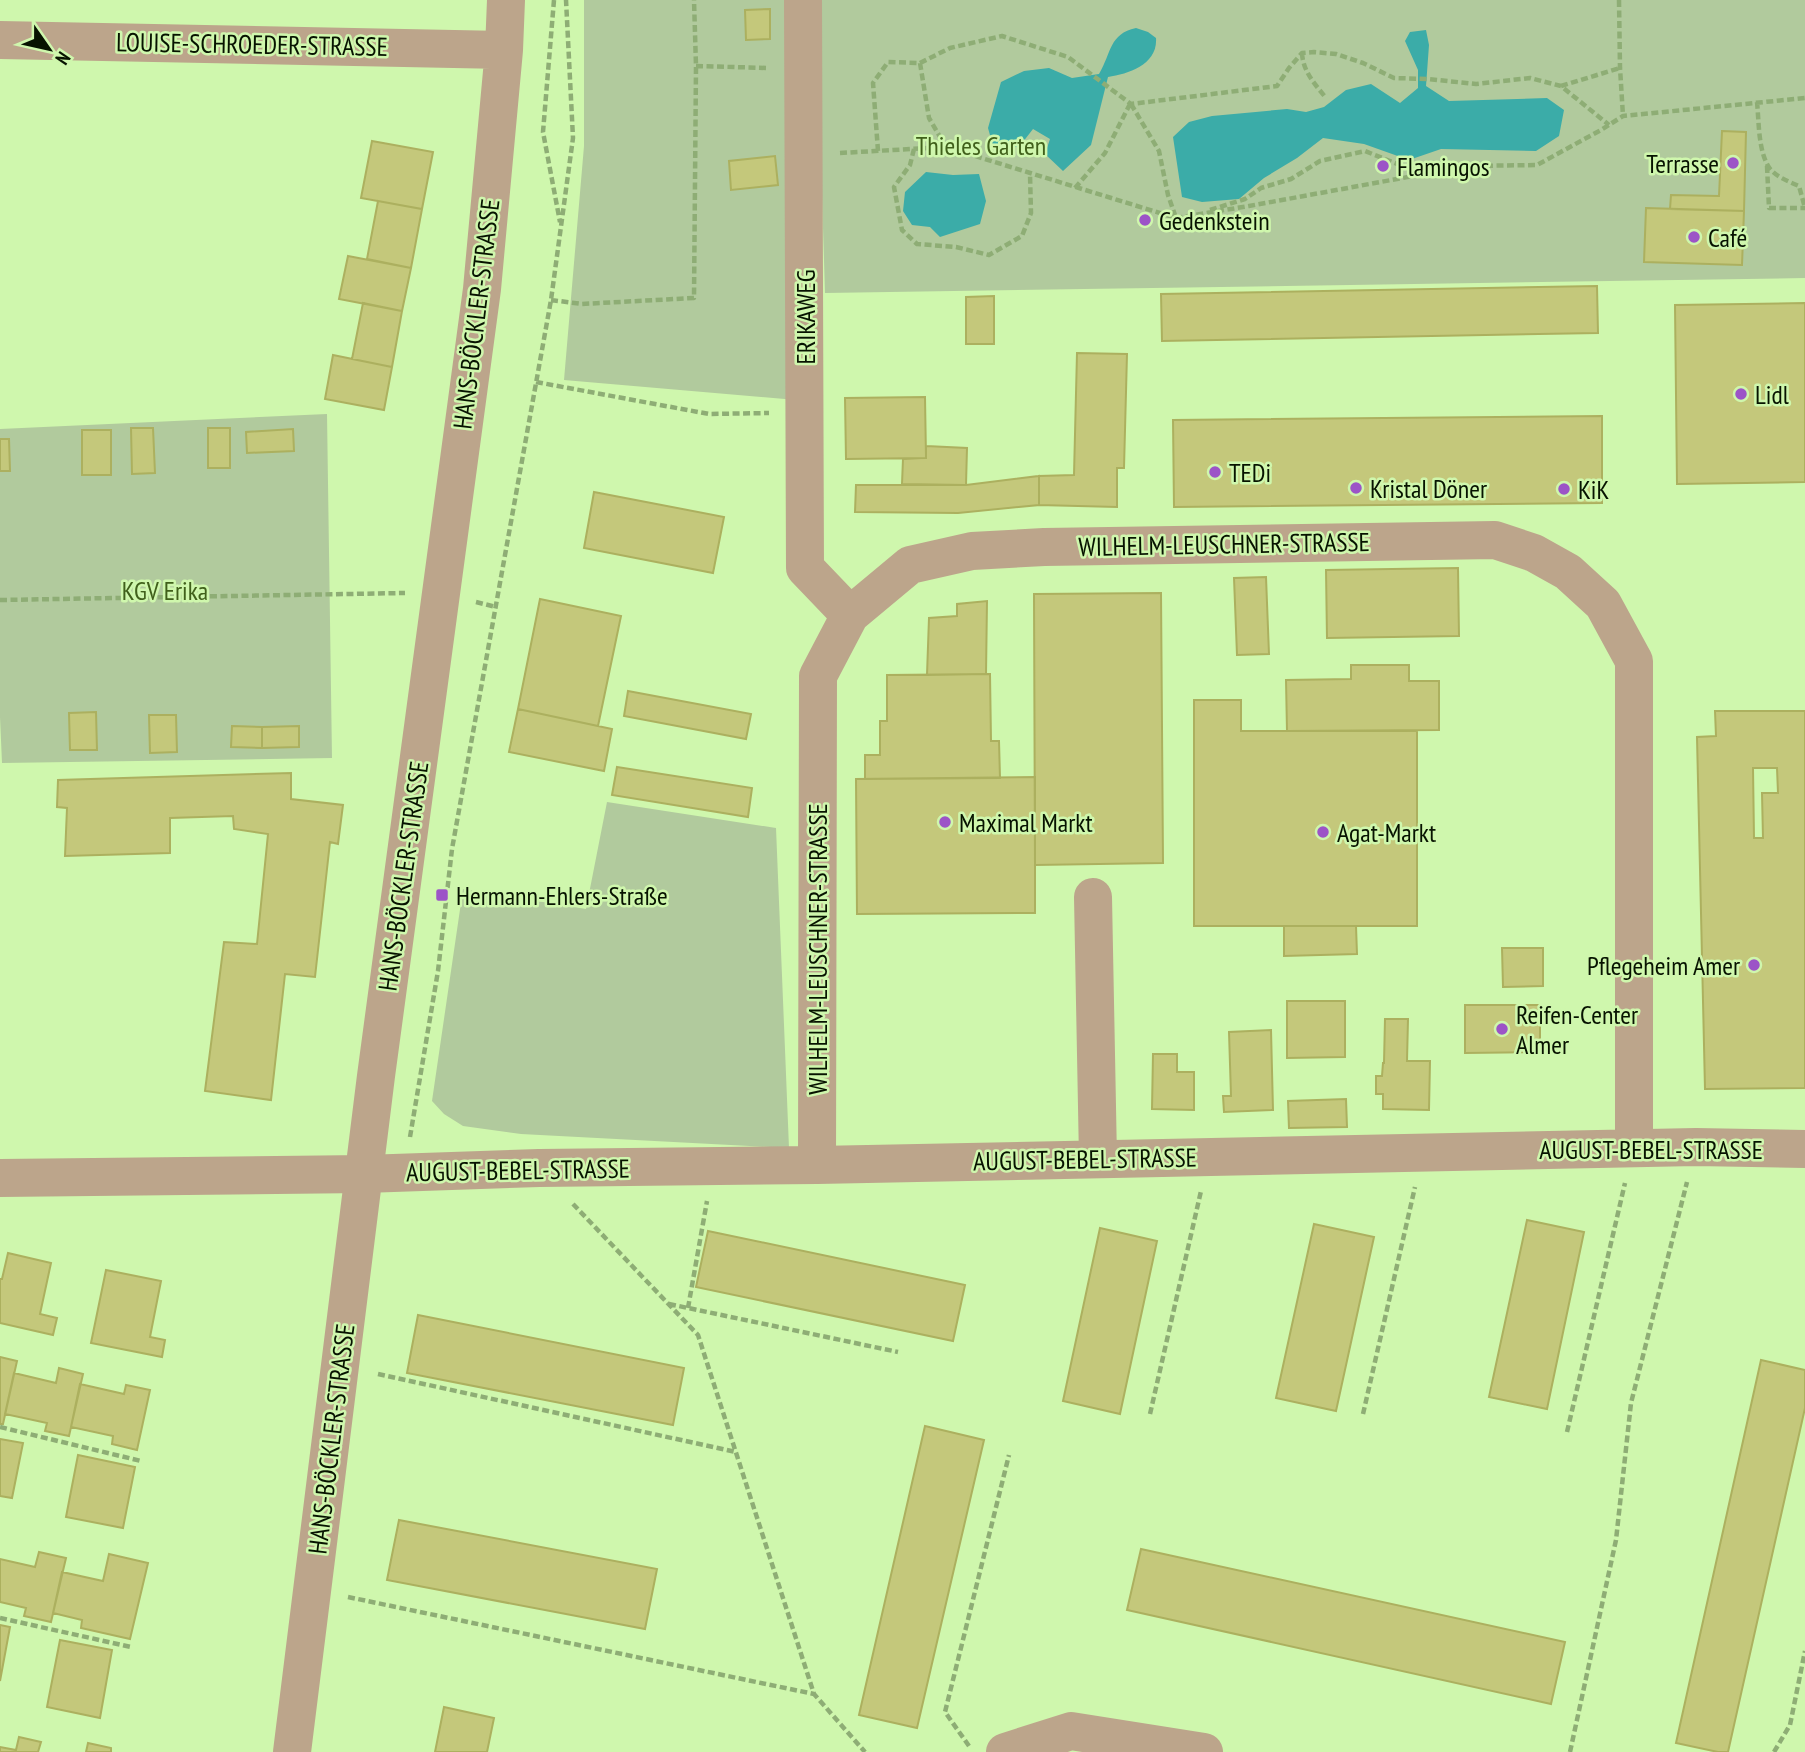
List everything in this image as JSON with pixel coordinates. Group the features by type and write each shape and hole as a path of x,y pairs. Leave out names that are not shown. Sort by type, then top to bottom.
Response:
{"street":[{"name":"HANS-BÖCKLER-STRASSE","path":"292,1752 364,1174 482,289 504,50 506,0"},
{"name":"ERIKAWEG","path":"803,0 805,568 850,615"},
{"name":"LOUISE-SCHROEDER-STRASSE","path":"0,40 504,50"},
{"name":"WILHELM-LEUSCHNER-STRASSE","path":"817,1165 818,676 850,615 910,565 972,551 1044,547 1495,540 1534,553 1568,572 1603,604 1634,661 1634,1148"},
{"path":"1093,897 1098,1159"},
{"name":"AUGUST-BEBEL-STRASSE","path":"364,1174 539,1168 1634,1148 1805,1149"},
{"path":"0,1178 364,1174"},
{"path":"1005,1752 1071,1731 1204,1752"}],"path":[{"path":"554,0 543,132 561,227"},
{"path":"404,1172 438,971 452,849 551,300 573,138 566,0"},
{"path":"551,300 582,304 694,298 694,0"},
{"path":"1619,0 1623,116"},
{"path":"878,151 873,83 888,62 920,63 950,48 1002,36 1068,57 1131,104 1158,151 1176,218"},
{"path":"1302,52 1336,54 1394,78 1476,84 1530,78 1561,86 1609,125"},
{"path":"1302,52 1307,73 1326,98"},
{"path":"1131,104 1277,86 1302,52"},
{"path":"920,63 929,118 946,147"},
{"path":"696,66 804,68"},
{"path":"1561,86 1620,68"},
{"path":"804,153 946,147 1176,218 1468,166 1537,165 1623,116 1805,98"},
{"path":"1758,102 1762,146 1767,166 1769,208 1805,208 1799,186 1783,180 1767,166"},
{"path":"1075,188 1105,153 1131,104"},
{"path":"914,149 910,165 894,187 902,230 917,244 957,247 989,255 1022,236 1031,213 1030,174"},
{"path":"1204,213 1234,204 1261,188 1291,179 1320,161 1365,152 1423,175"},
{"path":"536,382 709,414 805,412"},
{"path":"0,600 441,593"},
{"path":"1570,1752 1616,1539 1631,1403 1696,1147"},
{"path":"1567,1432 1634,1148"},
{"path":"1363,1414 1423,1152"},
{"path":"1150,1414 1210,1157"},
{"path":"688,1308 713,1166"},
{"path":"539,1168 698,1335 814,1695 865,1752"},
{"path":"668,1304 898,1352"},
{"path":"378,1374 736,1451"},
{"path":"0,1427 141,1461"},
{"path":"974,1752 945,1712 1009,1455"},
{"path":"348,1597 814,1695"},
{"path":"0,1618 131,1647"},
{"path":"1774,1752 1790,1725 1805,1651"}],"green space":[{"path":"584,0 793,0 796,400 564,380 584,146"},
{"name":"Thieles Garten","path":"816,0 1805,0 1805,278 825,293"},
{"name":"KGV Erika","path":"327,414 332,758 2,763 0,429"},
{"path":"607,802 776,828 789,1148 521,1134 463,1126 444,1114 432,1101 463,889 586,909"}],"water":[{"path":"1136,28 1156,38 1152,55 1133,70 1108,77 1091,145 1063,171 1045,154 1050,139 1033,129 1019,147 993,146 988,128 1001,82 1024,71 1049,68 1072,78 1099,74 1116,39"},
{"path":"1426,30 1429,45 1426,86 1449,101 1547,98 1564,110 1559,136 1536,151 1441,149 1409,160 1364,144 1323,138 1264,178 1239,199 1202,202 1182,197 1173,137 1189,122 1212,116 1287,109 1306,112 1324,107 1346,90 1371,84 1400,103 1418,88 1418,70 1405,41 1410,32"},
{"path":"926,172 979,174 986,201 980,224 940,237 930,227 912,225 903,211 905,192"}],"building":[{"path":"770,9 770,39 746,40 745,10"},
{"name":"Terrasse","path":"1722,131 1746,132 1744,211 1670,209 1671,195 1719,196"},
{"path":"372,141 433,152 422,209 361,198"},
{"path":"775,156 778,185 731,190 729,161"},
{"path":"378,201 422,209 411,268 367,259"},
{"name":"Café","path":"1646,208 1744,211 1742,265 1644,262"},
{"path":"348,256 411,268 402,311 339,299"},
{"path":"1597,286 1598,333 1162,341 1161,294"},
{"path":"994,296 994,344 966,344 966,297"},
{"path":"363,303 402,311 392,367 352,359"},
{"name":"Lidl","path":"1805,303 1805,482 1677,484 1675,305"},
{"path":"1077,353 1127,354 1124,468 1117,468 1117,507 1039,505 1039,476 1074,475"},
{"path":"333,355 392,367 384,410 325,399"},
{"path":"925,397 926,458 846,459 845,398"},
{"path":"1602,416 1602,503 1174,507 1173,420"},
{"path":"131,428 153,428 155,473 132,474"},
{"path":"208,428 230,428 230,468 208,468"},
{"path":"293,429 294,451 247,453 246,432"},
{"path":"82,430 111,430 111,475 82,475"},
{"path":"0,439 9,439 10,471 0,471"},
{"path":"926,446 967,448 966,485 902,484 903,459 926,458"},
{"path":"1039,476 1039,505 958,513 855,512 856,485 966,485"},
{"path":"594,492 724,517 713,573 584,548"},
{"path":"1458,568 1459,636 1327,638 1326,570"},
{"path":"1266,577 1269,654 1237,655 1234,578"},
{"path":"1161,593 1163,863 1035,865 1034,594"},
{"path":"540,599 621,616 598,726 518,709"},
{"path":"987,601 986,674 927,675 929,618 957,616 957,604"},
{"path":"1351,665 1409,665 1409,681 1439,681 1439,730 1287,731 1286,680 1351,679"},
{"path":"990,674 991,741 999,741 1000,778 865,779 865,755 880,755 880,721 887,721 887,675"},
{"path":"628,691 751,714 746,739 624,716"},
{"path":"1194,700 1241,700 1241,731 1417,731 1417,926 1194,926"},
{"path":"518,709 612,729 604,771 509,752"},
{"name":"Pflegeheim Amer","path":"1715,711 1805,711 1805,1088 1705,1089 1697,737 1716,736","holes":["1753,768 1777,768 1778,793 1762,793 1763,838 1754,838"]},
{"path":"96,712 97,750 70,750 69,713"},
{"path":"149,715 176,715 177,752 150,753"},
{"path":"232,726 262,727 262,748 231,747"},
{"path":"299,726 299,747 262,748 262,727"},
{"path":"617,767 752,788 748,817 612,795"},
{"path":"291,773 291,799 343,805 338,844 330,842 315,977 285,974 271,1100 205,1091 224,942 257,944 268,834 234,829 233,816 170,818 170,853 65,856 67,808 57,807 58,780"},
{"name":"Maximal Markt","path":"1035,777 1035,913 857,914 856,779"},
{"path":"1284,926 1356,926 1357,954 1284,956"},
{"path":"1502,948 1543,948 1543,986 1503,987"},
{"path":"1287,1001 1345,1001 1345,1057 1287,1058"},
{"name":"Reifen-Center Almer","path":"1465,1005 1540,1005 1540,1052 1465,1053"},
{"path":"1385,1019 1408,1019 1407,1061 1430,1061 1429,1110 1383,1109 1383,1094 1376,1094 1376,1076 1382,1076"},
{"path":"1271,1030 1273,1110 1224,1112 1223,1096 1231,1096 1229,1032"},
{"path":"1153,1054 1177,1054 1177,1072 1194,1072 1194,1110 1152,1109"},
{"path":"1346,1099 1347,1127 1289,1128 1288,1101"},
{"path":"1527,1220 1584,1232 1547,1409 1489,1397"},
{"path":"1314,1224 1374,1237 1336,1411 1276,1398"},
{"path":"1100,1228 1157,1241 1120,1414 1063,1401"},
{"path":"708,1231 965,1285 953,1341 696,1287"},
{"path":"8,1253 51,1263 40,1314 57,1318 53,1335 0,1323 0,1279"},
{"path":"106,1270 161,1281 150,1337 165,1340 162,1357 91,1343"},
{"path":"418,1315 684,1368 673,1425 407,1373"},
{"path":"0,1357 17,1361 3,1424 0,1424"},
{"path":"1761,1360 1805,1370 1805,1408 1728,1752 1718,1752 1676,1743"},
{"path":"59,1368 83,1374 69,1436 45,1431 47,1423 5,1414 14,1373 56,1383"},
{"path":"80,1384 124,1394 126,1385 150,1390 137,1450 112,1444 113,1436 71,1427"},
{"path":"925,1426 984,1440 917,1728 859,1715"},
{"path":"0,1439 23,1443 12,1498 0,1496"},
{"path":"78,1455 135,1467 123,1528 66,1517"},
{"path":"399,1520 657,1569 645,1629 387,1580"},
{"path":"1141,1549 1565,1642 1551,1704 1127,1610"},
{"path":"39,1552 66,1558 51,1622 24,1616 26,1608 0,1602 0,1559 35,1567"},
{"path":"109,1554 148,1563 130,1639 81,1628 82,1620 53,1613 62,1572 103,1581"},
{"path":"0,1625 10,1627 0,1681"},
{"path":"60,1640 112,1650 100,1718 47,1707"},
{"path":"444,1707 494,1718 487,1752 435,1752"},
{"path":"19,1737 41,1742 38,1752 0,1752 0,1747 16,1750"},
{"path":"88,1743 111,1748 111,1752 86,1752"}],"place":[{"name":"Terrasse","path":"1733,163"},
{"name":"Flamingos","path":"1383,166"},
{"name":"Gedenkstein","path":"1145,220"},
{"name":"Café","path":"1694,237"},
{"name":"Lidl","path":"1741,394"},
{"name":"TEDi","path":"1215,472"},
{"name":"Kristal Döner","path":"1356,488"},
{"name":"KiK","path":"1564,489"},
{"name":"Maximal Markt","path":"945,822"},
{"name":"Agat-Markt","path":"1323,832"},
{"name":"Hermann-Ehlers-Straße","path":"442,895"},
{"name":"Pflegeheim Amer","path":"1754,965"},
{"name":"Reifen-Center Almer","path":"1502,1029"}]}
